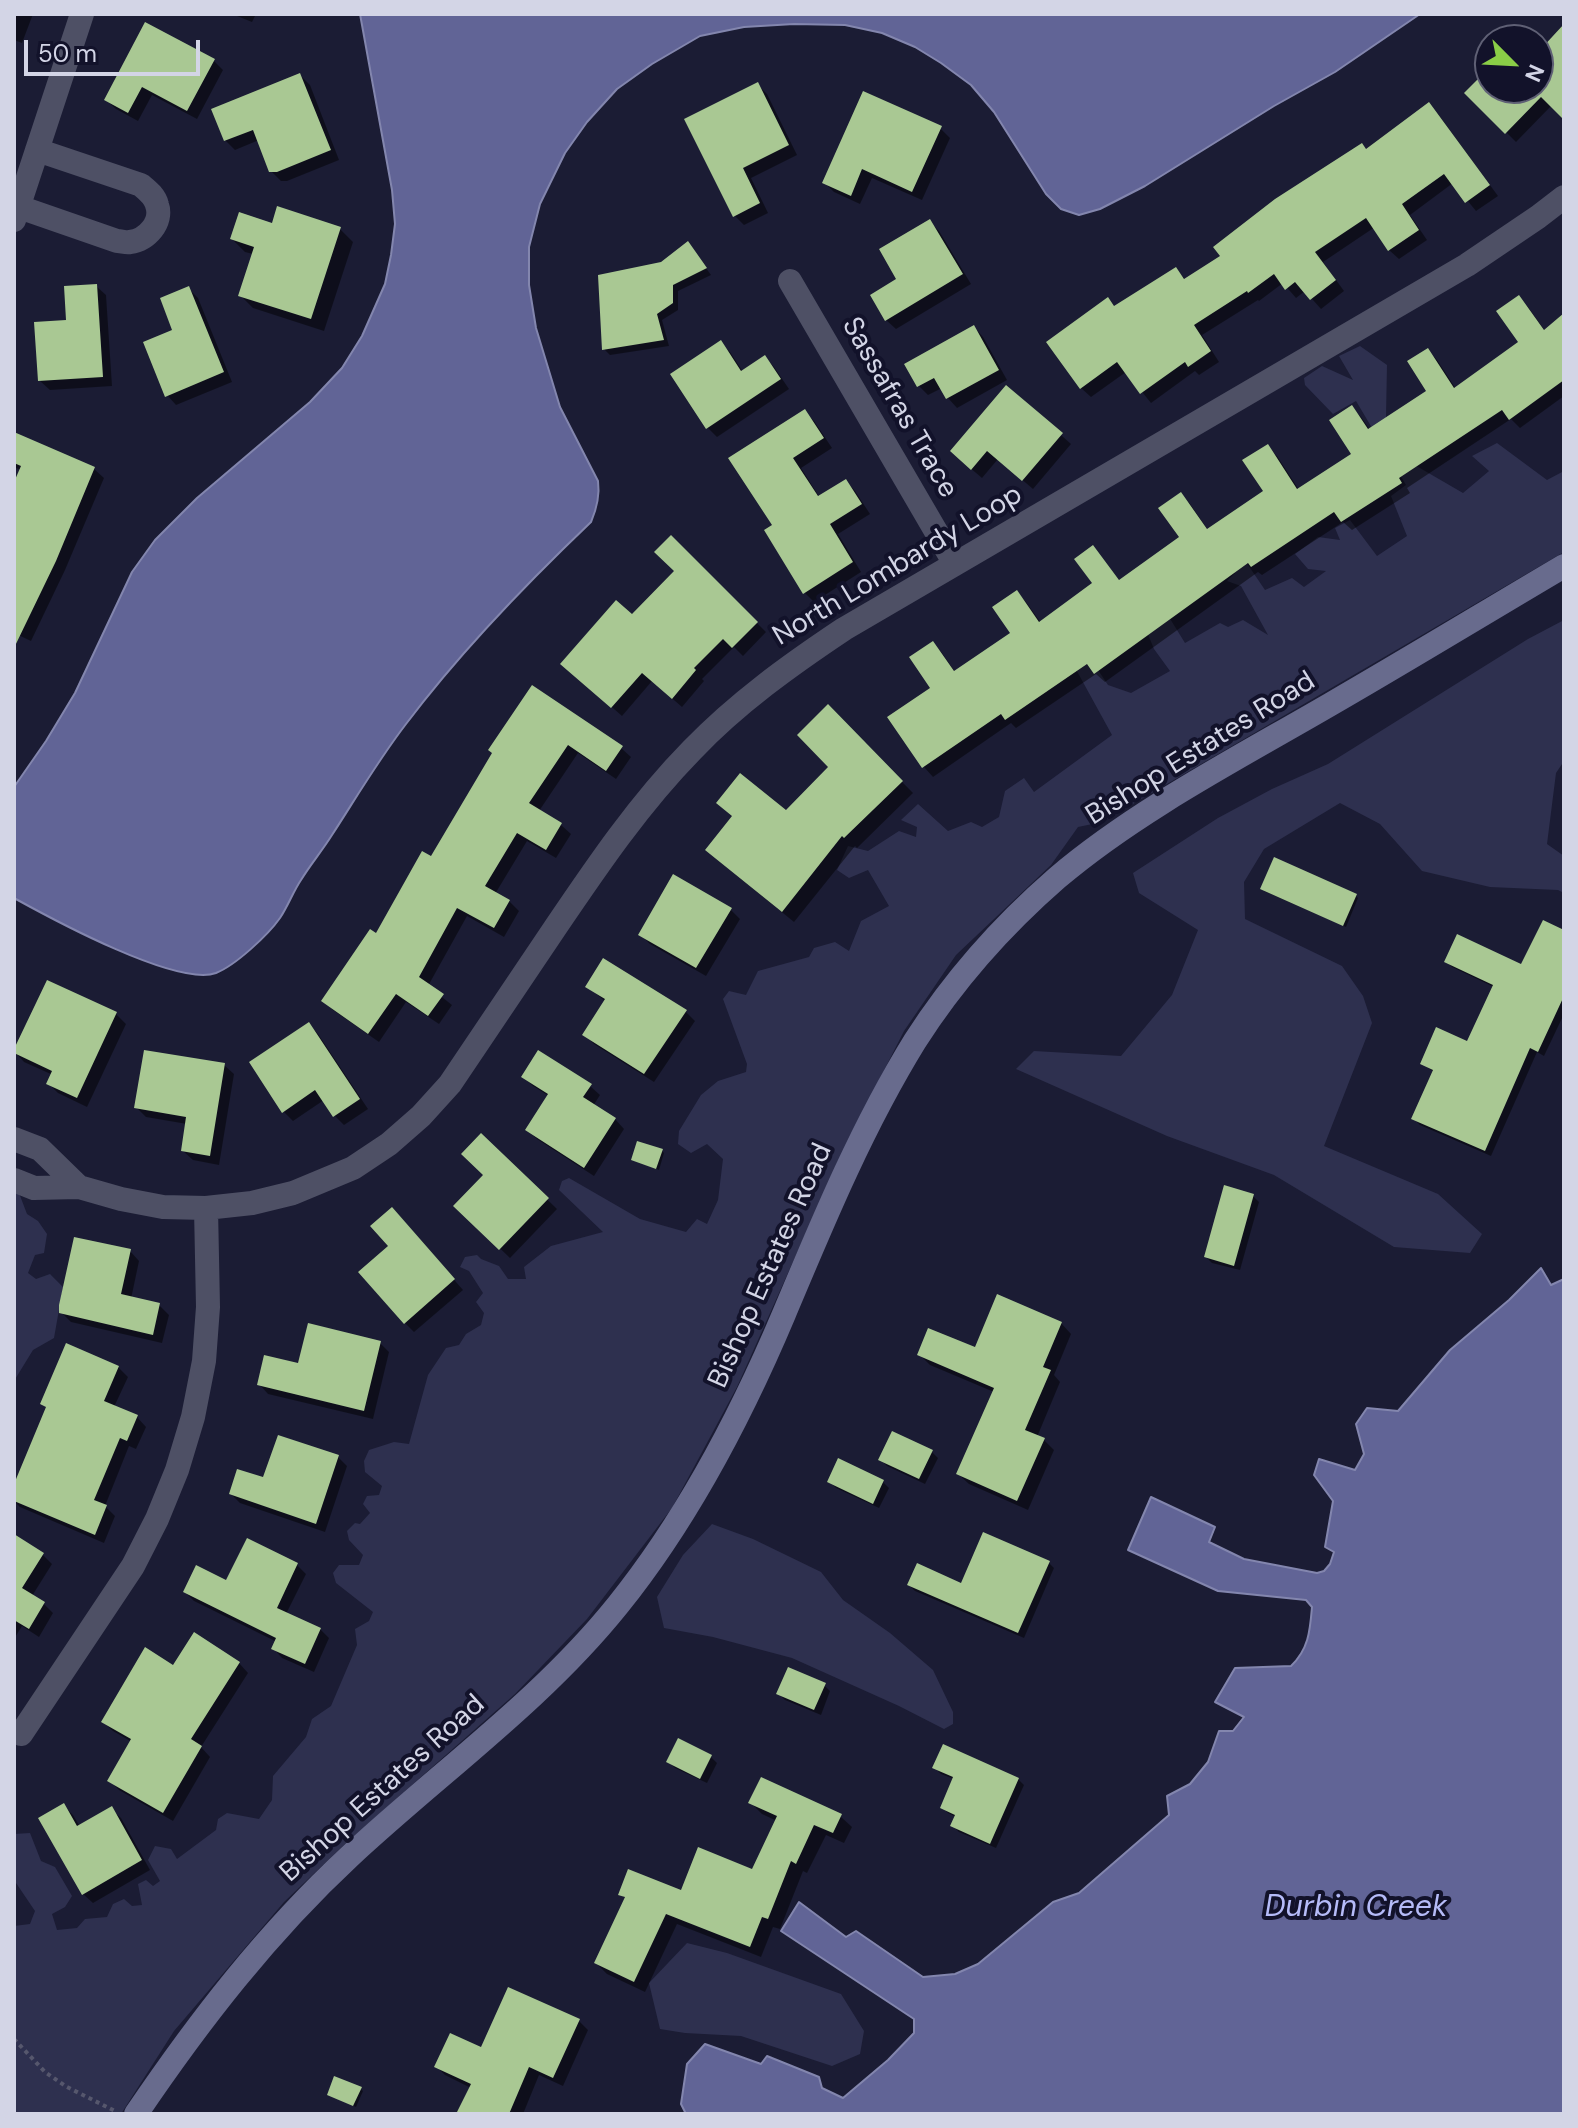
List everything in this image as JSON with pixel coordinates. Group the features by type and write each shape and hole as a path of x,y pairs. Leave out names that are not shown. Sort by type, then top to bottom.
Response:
{"street":[{"path":"37,150 141,185 158,206 158,220 149,234 132,242 117,241 16,214 37,150 82,14"},
{"name":"North Lombardy Loop","path":"14,1180 34,1188 79,1187 163,1207 206,1208 252,1203 293,1193 353,1168 410,1126 450,1084 609,848 649,797 693,749 740,705 790,665 844,629 1467,265 1564,197"},
{"name":"Sassafras Trace","path":"790,281 955,564"},
{"name":"Bishop Estates Road","path":"136,2114 195,2029 295,1909 551,1679 618,1606 653,1559 695,1492 745,1398 783,1317 824,1216 873,1116 916,1040 973,962 1057,879 1112,836 1195,783 1564,566"},
{"name":"North Lombardy Loop","path":"14,1139 40,1149 79,1187"},
{"path":"21,1734 133,1566 177,1470 193,1417 204,1361 208,1307 206,1208"}],"path":[{"path":"14,2039 45,2072 120,2114"}],"shaded area":[{"path":"1360,346 1387,365 1386,417 1413,464 1463,493 1489,471 1472,456 1497,443 1547,480 1564,471 1564,552 1102,822 1078,827 1051,865 956,955 904,1031 838,1161 737,1387 672,1508 587,1619 515,1694 284,1902 174,2031 121,2114 14,2114 14,1926 30,1924 35,1911 14,1880 14,1834 30,1833 41,1861 55,1867 72,1896 65,1907 52,1914 57,1930 77,1928 85,1919 107,1917 113,1904 124,1899 132,1906 142,1905 138,1884 146,1880 153,1886 160,1881 148,1860 155,1846 171,1849 177,1859 216,1830 218,1819 227,1813 259,1819 272,1800 273,1776 306,1737 312,1719 331,1706 357,1645 355,1629 369,1621 373,1612 336,1583 333,1573 339,1565 359,1565 363,1555 349,1540 347,1531 355,1523 360,1524 370,1513 363,1504 367,1496 379,1495 382,1486 365,1472 364,1461 369,1450 394,1442 409,1444 428,1375 446,1348 459,1345 466,1334 481,1325 484,1313 476,1302 483,1293 469,1271 460,1267 465,1257 477,1255 499,1266 508,1279 526,1279 524,1267 551,1246 603,1232 559,1190 562,1181 569,1178 640,1219 686,1232 697,1219 707,1224 718,1200 723,1159 707,1144 691,1153 678,1144 679,1131 701,1095 718,1081 746,1072 747,1064 723,999 729,991 746,995 758,971 809,957 814,948 835,942 849,951 861,921 889,906 868,870 849,878 837,870 848,846 868,851 899,831 916,837 917,827 901,820 918,804 948,831 971,822 982,827 999,817 1005,791 1024,778 1034,792 1112,735 1073,664 1094,664 1108,685 1131,693 1170,671 1154,649 1131,593 1156,596 1185,643 1220,623 1228,627 1243,620 1268,635 1241,586 1227,581 1235,573 1232,561 1242,556 1265,590 1292,578 1304,587 1326,571 1308,569 1295,554 1318,537 1340,540 1335,528 1350,520 1377,556 1407,536 1391,496 1406,485 1356,401 1333,414 1305,385 1304,378 1322,366 1353,380 1339,356"},
{"path":"1564,620 1564,761 1556,773 1547,844 1564,856 1564,893 1558,890 1490,887 1422,871 1380,824 1340,803 1264,849 1244,882 1245,919 1342,966 1363,996 1372,1023 1324,1146 1438,1194 1482,1234 1470,1253 1394,1247 1274,1175 1167,1136 1016,1069 1034,1051 1121,1056 1172,995 1198,930 1139,893 1133,873 1218,818 1328,764 1528,639"},
{"path":"14,1193 19,1193 27,1214 38,1221 47,1234 44,1253 35,1255 28,1273 36,1279 50,1274 63,1287 54,1338 33,1350 14,1381"},
{"path":"712,1524 753,1539 821,1572 843,1600 890,1633 933,1670 953,1712 953,1724 944,1729 792,1658 713,1637 664,1628 657,1597 683,1555"},
{"path":"687,1943 727,1953 841,1994 864,2031 860,2054 832,2066 741,2036 660,2029 649,1983"}],"water":[{"path":"360,14 1420,14 1335,72 1145,186 1100,209 1079,215 1061,209 1046,194 994,112 971,85 915,47 882,33 845,25 794,24 744,27 700,36 617,89 587,122 565,153 540,204 529,247 529,285 536,328 560,407 598,481 598,502 591,522 494,619 427,697 377,765 295,889 275,925 233,963 216,973 198,975 173,970 115,949 14,898 14,787 75,693 132,572 155,540 197,498 310,402 342,368 362,336 385,284 395,224 392,190"},
{"name":"Durbin Creek","path":"1541,1268 1551,1285 1564,1279 1564,2114 686,2114 681,2104 687,2064 705,2044 761,2064 767,2056 819,2077 822,2088 843,2098 914,2033 914,2019 781,1931 799,1902 846,1937 856,1931 923,1977 955,1974 978,1964 1053,1902 1079,1893 1169,1815 1167,1796 1190,1784 1208,1762 1219,1731 1233,1731 1244,1717 1215,1702 1235,1668 1291,1666 1305,1646 1312,1607 1306,1600 1218,1591 1128,1550 1151,1497 1215,1527 1209,1542 1244,1559 1317,1573 1324,1571 1334,1552 1325,1547 1333,1501 1314,1475 1319,1459 1355,1470 1364,1454 1356,1424 1367,1408 1398,1411 1450,1350"}],"building":[{"path":"145,22 215,59 187,111 142,87 128,113 104,100"},
{"path":"1564,24 1564,120 1548,104 1554,104 1554,35"},
{"path":"300,73 331,150 277,172 269,172 253,130 224,141 211,109"},
{"path":"758,82 789,145 743,168 760,203 733,217 684,119"},
{"path":"1474,83 1474,103 1464,93"},
{"path":"863,91 942,126 912,192 862,169 851,196 822,183"},
{"path":"1429,102 1490,185 1465,203 1444,174 1402,204 1419,230 1388,251 1366,218 1315,252 1336,280 1310,300 1295,282 1285,290 1274,274 1194,325 1211,351 1188,367 1185,362 1140,394 1117,362 1080,389 1046,342 1108,297 1114,306 1176,267 1184,279 1220,256 1213,247 1275,199 1362,143 1366,149"},
{"path":"1475,104 1534,104 1505,134"},
{"path":"277,206 341,227 311,319 238,296 254,247 230,239 239,212 272,223"},
{"path":"930,219 963,274 885,321 870,295 896,279 879,249"},
{"path":"688,241 707,268 673,285 673,303 657,314 664,340 602,350 598,275 661,262"},
{"path":"97,284 103,377 38,381 34,322 66,320 64,286"},
{"path":"189,286 224,372 165,397 143,342 172,330 160,298"},
{"path":"1519,295 1544,330 1564,313 1564,380 1509,420 1502,410 1399,478 1402,483 1341,522 1334,512 1251,567 1248,563 1094,674 1087,664 1005,720 1001,714 922,768 887,717 930,688 909,657 933,641 954,671 1010,633 992,607 1017,590 1039,622 1092,583 1074,559 1093,545 1119,580 1179,537 1158,508 1181,492 1207,529 1263,491 1242,460 1268,444 1297,489 1351,454 1329,420 1352,405 1368,429 1426,391 1407,361 1428,348 1454,388 1518,342 1496,311"},
{"path":"974,325 999,370 946,399 934,378 917,387 904,364"},
{"path":"721,340 741,371 765,355 781,379 706,429 670,374"},
{"path":"1006,385 1063,433 1022,481 987,451 971,470 950,451"},
{"path":"805,409 824,438 793,458 818,496 846,479 862,504 830,524 853,562 803,594 764,530 772,525 728,458"},
{"path":"14,432 95,467 56,561 14,648 14,482 21,466 14,463"},
{"path":"671,535 758,622 732,648 723,639 694,668 696,670 672,699 642,673 611,708 560,664 616,600 632,614 674,571 654,552"},
{"path":"532,685 623,746 606,771 568,745 529,803 562,823 546,850 517,833 485,886 510,900 494,928 457,908 419,977 444,994 428,1016 396,994 368,1034 321,1001 370,929 376,933 422,851 431,856 492,753 488,750"},
{"path":"828,704 903,781 844,838 842,836 782,912 705,850 732,816 716,803 740,773 786,810 828,767 797,735"},
{"path":"1274,857 1357,894 1343,926 1260,889"},
{"path":"673,874 732,908 696,968 638,935"},
{"path":"1543,920 1564,930 1564,996 1538,1052 1530,1048 1485,1151 1411,1119 1433,1070 1420,1064 1436,1027 1467,1041 1493,985 1444,962 1457,934 1521,964"},
{"path":"603,958 687,1010 644,1074 582,1035 605,999 585,987"},
{"path":"47,980 117,1012 77,1098 46,1084 52,1071 14,1053"},
{"path":"309,1022 360,1099 333,1117 315,1090 282,1113 249,1062"},
{"path":"144,1050 225,1063 210,1156 181,1151 186,1117 134,1108"},
{"path":"538,1050 592,1084 583,1097 616,1118 584,1168 525,1130 548,1094 521,1077"},
{"path":"481,1133 549,1198 499,1250 453,1206 483,1175 461,1154"},
{"path":"637,1141 663,1149 656,1169 631,1160"},
{"path":"1224,1185 1254,1194 1234,1266 1204,1257"},
{"path":"392,1207 455,1279 404,1324 358,1272 388,1246 370,1226"},
{"path":"74,1237 131,1249 121,1294 160,1303 153,1335 59,1313"},
{"path":"997,1294 1062,1322 1043,1367 1051,1370 1025,1430 1045,1438 1017,1501 956,1474 994,1388 917,1355 928,1328 975,1347"},
{"path":"308,1323 381,1341 364,1411 257,1385 264,1355 298,1363"},
{"path":"66,1343 119,1366 104,1401 138,1415 127,1441 120,1438 94,1500 107,1505 95,1535 14,1501 14,1484 46,1407 40,1404"},
{"path":"892,1431 933,1450 919,1479 878,1460"},
{"path":"278,1435 339,1455 316,1524 229,1494 237,1469 263,1477"},
{"path":"838,1458 884,1480 873,1504 827,1482"},
{"path":"983,1532 1050,1561 1018,1633 907,1585 917,1563 961,1583"},
{"path":"14,1534 44,1553 22,1588 45,1602 29,1629 14,1620"},
{"path":"247,1538 298,1563 277,1608 321,1628 305,1664 271,1649 276,1638 183,1592 196,1565 226,1580"},
{"path":"194,1632 240,1662 191,1739 202,1746 163,1813 107,1781 131,1739 101,1722 145,1647 173,1665"},
{"path":"788,1667 826,1683 814,1710 776,1694"},
{"path":"678,1738 712,1755 700,1779 666,1762"},
{"path":"943,1744 1019,1778 990,1844 950,1826 955,1815 940,1808 953,1777 932,1768"},
{"path":"761,1777 842,1814 833,1833 814,1825 796,1864 791,1861 768,1919 762,1917 750,1947 666,1914 634,1982 594,1963 625,1897 618,1895 628,1869 681,1890 698,1847 752,1869 777,1816 748,1803"},
{"path":"64,1803 77,1826 112,1806 142,1860 82,1895 38,1818"},
{"path":"508,1987 580,2019 553,2078 529,2067 509,2114 456,2114 471,2084 434,2067 450,2033 481,2047"},
{"path":"334,2076 362,2087 353,2106 327,2095"}]}
